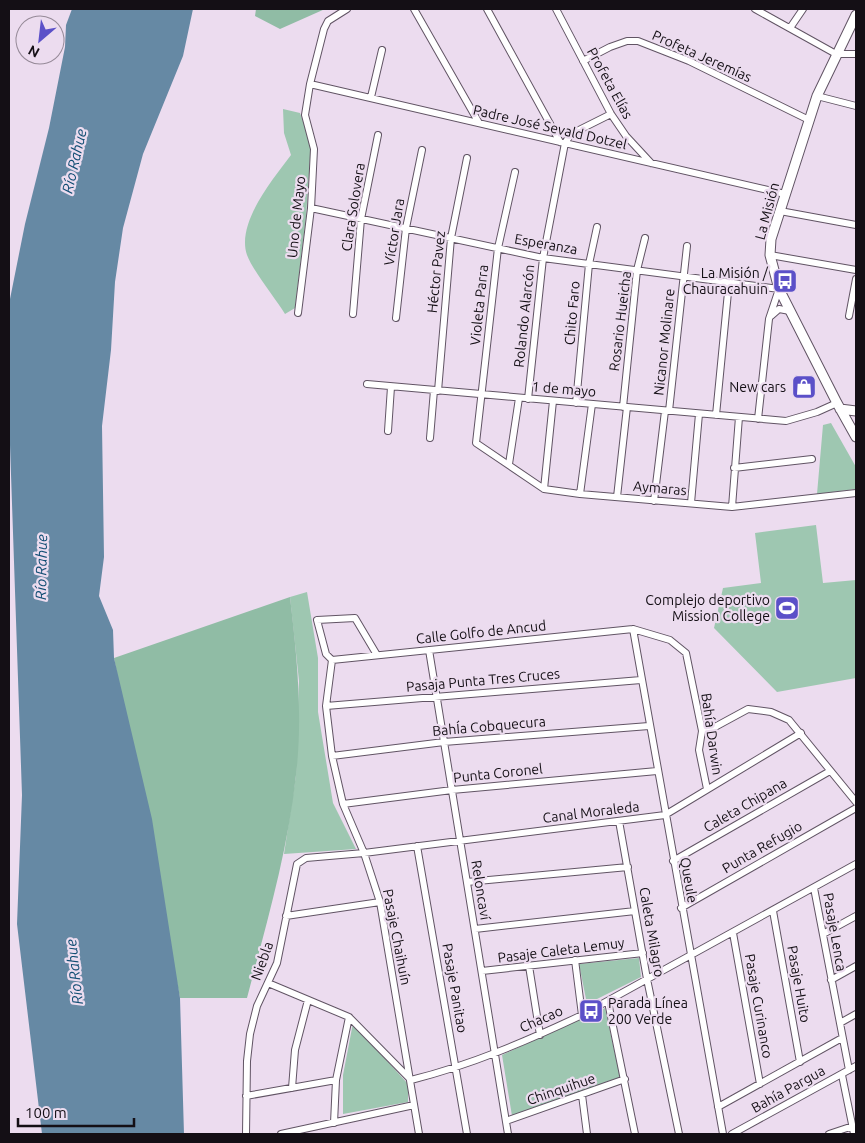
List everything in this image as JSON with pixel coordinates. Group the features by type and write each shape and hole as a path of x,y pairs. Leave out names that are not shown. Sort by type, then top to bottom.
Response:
{"street":[{"name":"Uno de Mayo","path":"298,313 311,208 314,141 307,124 306,115 310,84 328,21 347,9"},
{"path":"414,9 479,123"},
{"path":"487,9 563,142 571,134 610,114"},
{"name":"Profeta Elías","path":"556,9 610,114 626,136 652,163"},
{"path":"755,9 836,54 856,54"},
{"path":"790,28 803,9"},
{"name":"La Misión","path":"856,14 817,96 784,194 771,239 770,255 779,289 838,406 856,437"},
{"name":"Profeta Jeremías","path":"583,61 610,46 638,41 689,61 809,120"},
{"path":"371,97 382,50"},
{"name":"Padre José Sevald Dotzel","path":"310,84 784,194"},
{"path":"817,96 856,106"},
{"name":"Clara Solovera","path":"353,314 361,218 378,134"},
{"name":"Rolando Alarcón","path":"528,399 543,258 563,142"},
{"name":"Víctor Jara","path":"396,318 406,228 422,150"},
{"name":"Héctor Pavez","path":"430,438 451,238 467,158"},
{"name":"Violeta Parra","path":"509,464 476,443 483,395 498,248 514,172"},
{"name":"Esperanza","path":"311,208 543,258 779,289"},
{"path":"780,211 856,224"},
{"name":"Chito Faro","path":"576,403 589,264 597,227"},
{"name":"Rosario Hueicha","path":"616,497 637,270 645,238"},
{"name":"Nicanor Molinare","path":"654,501 687,246"},
{"path":"770,255 856,270"},
{"path":"848,316 856,279"},
{"path":"716,415 729,282"},
{"path":"758,419 770,319 779,289"},
{"path":"770,319 776,310 790,311"},
{"name":"1 de mayo","path":"367,384 786,421 838,406"},
{"path":"388,430 391,386"},
{"path":"519,398 509,464 544,490"},
{"path":"544,490 553,401"},
{"path":"580,494 592,404"},
{"path":"838,406 856,411"},
{"path":"691,504 699,414"},
{"path":"732,508 739,417"},
{"path":"734,468 812,459"},
{"name":"Aymaras","path":"544,490 732,508 856,493"},
{"path":"332,660 326,654 317,620 355,618 378,655"},
{"name":"Calle Golfo de Ancud","path":"332,660 633,629"},
{"name":"Queule","path":"633,629 681,908 723,1134"},
{"name":"Bahía Darwin","path":"633,629 670,640 686,653 702,731 699,750 707,789"},
{"name":"Reloncaví","path":"429,650 508,1134"},
{"name":"Pasaje Chaihuín","path":"332,660 326,706 332,756 342,804 364,853 380,902 412,1080 419,1134"},
{"name":"Pasaja Punta Tres Cruces","path":"326,706 641,680"},
{"path":"702,731 714,728 748,709 759,709 789,720 856,802"},
{"name":"BahÍa Cobquecura","path":"332,756 444,742 649,726"},
{"name":"Canal Moraleda","path":"364,853 665,815 801,733"},
{"name":"Punta Coronel","path":"342,804 452,790 657,771"},
{"name":"Caleta Chipana","path":"673,861 830,771"},
{"name":"Punta Refugio","path":"681,908 856,808"},
{"name":"Caleta Milagro","path":"619,821 647,979 679,1134"},
{"name":"Pasaje Panitao","path":"417,846 467,1134"},
{"name":"Niebla","path":"246,1134 246,1096 250,1034 257,1006 277,963 297,864 306,858 364,853"},
{"name":"Chacao","path":"412,1080 456,1069 540,1035 582,1015 856,864"},
{"path":"467,882 628,867"},
{"name":"Pasaje Lenca","path":"814,888 849,1070"},
{"path":"286,916 380,902"},
{"path":"475,929 635,911"},
{"name":"Pasaje Huito","path":"773,911 800,1062"},
{"path":"823,934 856,916"},
{"name":"Pasaje Curinanco","path":"733,933 760,1084"},
{"name":"Pasaje Caleta Lemuy","path":"482,972 643,953"},
{"path":"575,960 582,1015"},
{"path":"530,966 540,1035"},
{"path":"831,980 856,966"},
{"path":"268,983 349,1016 412,1080"},
{"path":"292,1088 296,1050 308,1000"},
{"path":"608,1002 636,1134"},
{"path":"840,1023 856,1014"},
{"path":"334,1123 336,1080 349,1016"},
{"path":"718,1107 842,1038"},
{"name":"Bahía Pargua","path":"732,1134 856,1066"},
{"path":"842,1074 854,1134"},
{"name":"Chinquihue","path":"506,1121 625,1079"},
{"path":"246,1096 336,1080"},
{"path":"582,1095 587,1134"},
{"path":"281,1134 414,1105"},
{"path":"829,1134 852,1126"}],"green space":[{"path":"256,9 325,9 280,29 255,16"},
{"path":"283,109 300,113 311,144 306,217 295,308 285,314 250,261 245,242 251,216 258,202 291,155 284,133"},
{"path":"831,423 856,467 856,489 817,494 823,425"},
{"name":"Complejo deportivo Mission College","path":"816,525 823,583 856,580 856,678 777,692 714,628 723,588 761,583 755,533"},
{"path":"307,592 318,658 318,712 333,803 356,849 284,854 296,775 299,681 290,597"},
{"path":"290,597 297,664 299,708 296,775 282,860 247,998 180,998 114,658"},
{"path":"639,958 641,977 587,1004 579,964"},
{"path":"605,1008 620,1077 512,1116 502,1055"},
{"path":"353,1023 408,1084 408,1102 343,1114 343,1075"}],"water":[{"name":"Río Rahue","path":"72,9 193,9 183,56 143,154 123,228 115,282 111,350 102,426 104,557 99,596 113,630 114,658 152,819 180,998 184,1134 42,1134 17,924 22,795 10,445 9,304 25,224 49,128 61,65 65,65 66,25"}],"place":[{"name":"La Misión / Chauracahuin","path":"785,281"},
{"name":"New cars","path":"804,387"},
{"name":"Complejo deportivo Mission College","path":"787,608"},
{"name":"Parada Línea 200 Verde","path":"591,1011"}]}
